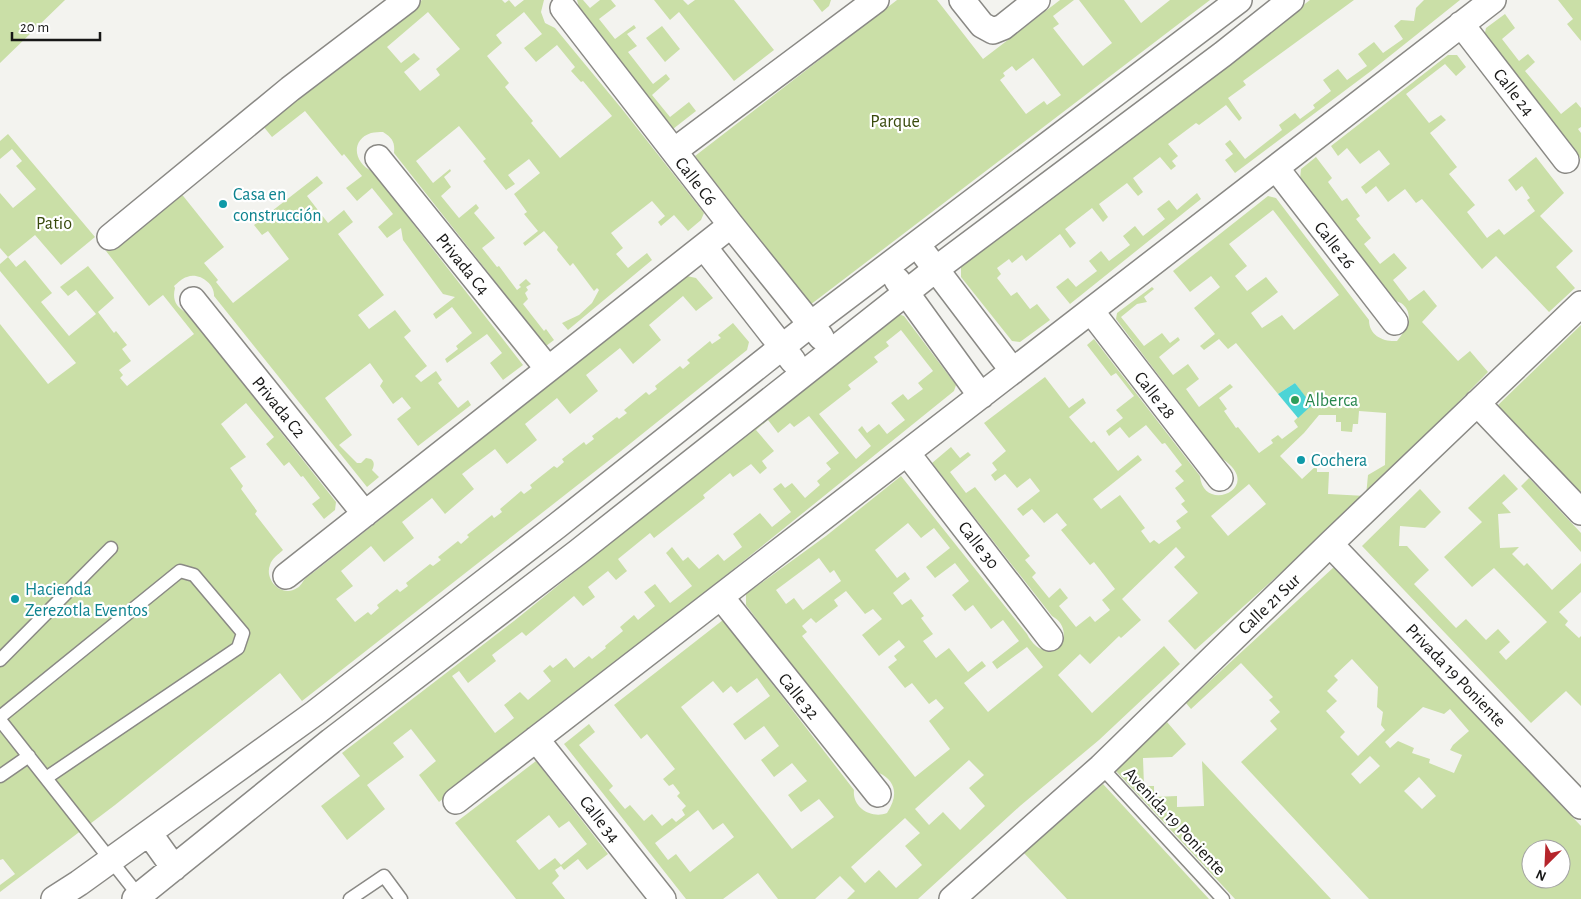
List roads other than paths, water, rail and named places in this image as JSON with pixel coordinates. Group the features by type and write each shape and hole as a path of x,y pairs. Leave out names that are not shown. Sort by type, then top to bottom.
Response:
{"street":[{"path":"110,237 290,90 406,0"},
{"path":"962,0 982,25 993,31 1003,27 1037,0"},
{"path":"54,899 86,891 111,860 315,713 596,496 811,324 1239,0 1257,26"},
{"path":"137,897 331,741 578,552 936,269 1223,54 1291,0"},
{"path":"456,801 1493,0"},
{"path":"674,151 864,3"},
{"name":"Calle C6","path":"563,8 731,225 832,351"},
{"name":"Calle 24","path":"1462,24 1566,160"},
{"path":"1204,27 1223,54"},
{"name":"Privada C4","path":"378,158 548,369"},
{"name":"Calle 26","path":"1276,168 1395,322"},
{"path":"286,576 731,225"},
{"path":"916,243 1013,371"},
{"path":"704,247 803,374"},
{"path":"887,266 980,396"},
{"name":"Privada C2","path":"193,300 364,514"},
{"name":"Calle 21 Sur","path":"952,899 1101,767 1330,544 1581,304"},
{"name":"Calle 28","path":"1091,311 1220,478"},
{"path":"1477,403 1581,512"},
{"name":"Calle 30","path":"907,453 1050,638"},
{"path":"596,496 616,522"},
{"path":"558,525 578,552"},
{"name":"Privada 19 Poniente","path":"1330,544 1581,806"},
{"name":"Calle 32","path":"721,597 878,794"},
{"path":"374,667 391,694"},
{"path":"315,713 331,741"},
{"name":"Calle 34","path":"536,739 663,899"},
{"path":"186,806 213,837"},
{"path":"149,833 174,868"}],"lane":[{"path":"0,660 112,548"},
{"path":"46,778 238,648 242,632 194,574 180,571 0,718 46,778 111,860 137,897"},
{"path":"0,776 29,756"},
{"name":"Avenida 19 Poniente","path":"1101,767 1223,899"},
{"path":"350,899 384,876 400,899"}],"water":[{"name":"Alberca","path":"1295,383 1312,405 1298,418 1278,394"}],"place":[{"name":"Casa en construcción","path":"223,204"},
{"name":"Alberca","path":"1295,400"},
{"name":"Cochera","path":"1301,460"},
{"name":"Hacienda Zerezotla Eventos","path":"15,599"}],"park label":[{"name":"Parque","path":"895,121"},
{"name":"Patio","path":"54,223"}]}
